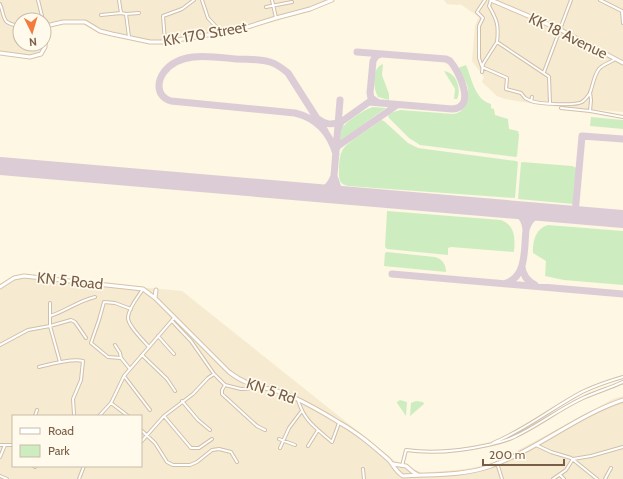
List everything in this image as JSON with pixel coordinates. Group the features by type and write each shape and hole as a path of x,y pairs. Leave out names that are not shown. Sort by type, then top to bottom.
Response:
{"main road":[{"name":"KK 170 Street","path":"52,24 63,22 85,22 106,32 150,42 165,42 222,34 238,30 310,9 332,0"},
{"name":"KK 18 Avenue","path":"491,0 559,29 623,62"},
{"path":"0,53 33,56 42,52"},
{"name":"KN 5 Road","path":"0,287 14,278 24,276 143,289"},
{"name":"KN 5 Rd","path":"143,289 175,317 201,342 224,368 237,379 250,385 281,393 298,400 339,422 372,445 392,463 403,477"},
{"path":"155,298 156,290"},
{"path":"403,477 430,477 470,472 489,467 535,445 572,423 623,400"},
{"name":"KN 5 Rd","path":"392,463 406,466 413,472 422,476"},
{"path":"399,473 399,469 402,466"},
{"path":"403,477 408,472 408,468"}],"street":[{"path":"38,0 41,12"},
{"path":"119,0 121,13"},
{"path":"165,42 163,16 182,9 193,0"},
{"path":"202,0 208,18 222,34"},
{"path":"272,0 276,18"},
{"path":"482,72 482,66 479,58 478,34 479,26 483,18 477,12 485,0"},
{"path":"482,66 496,42 498,24 489,6 491,0"},
{"path":"544,72 571,0"},
{"path":"600,0 622,11 623,23"},
{"path":"266,7 292,2"},
{"path":"0,4 5,21 12,25"},
{"path":"101,15 139,12"},
{"path":"126,14 129,37"},
{"path":"496,42 544,72 549,77 550,103"},
{"path":"482,66 507,78 506,89 521,93 525,98 531,101 572,104 581,102 585,99 590,92 599,69 615,59"},
{"path":"590,92 590,111"},
{"path":"531,101 532,97"},
{"path":"561,108 623,116"},
{"path":"143,289 131,309 128,320 149,347"},
{"path":"50,316 62,312 80,301 94,297"},
{"path":"121,358 108,357 91,344 91,341 104,302 131,309"},
{"path":"50,303 50,326 60,362"},
{"path":"100,415 111,403 124,376 175,317"},
{"path":"0,345 28,330 73,320 86,338"},
{"path":"172,322 191,341 214,374 225,385 241,389 260,388"},
{"path":"158,336 174,354"},
{"path":"196,348 201,342"},
{"path":"115,345 120,352 121,358 130,369"},
{"path":"142,355 167,379 175,391"},
{"path":"39,367 60,362 82,360 81,380 73,399 74,414"},
{"path":"142,441 164,416 193,394 208,378 214,374"},
{"path":"124,376 150,410"},
{"path":"486,445 517,431 584,392 623,377"},
{"path":"402,466 406,450 424,452 451,451 486,445 513,438 584,397 623,382"},
{"path":"225,385 222,390 222,394 257,426 265,430"},
{"path":"298,400 301,412 332,442 339,422"},
{"path":"182,401 198,420 210,430"},
{"path":"111,403 127,415"},
{"path":"36,415 37,410"},
{"path":"280,448 289,428 301,412"},
{"path":"164,416 189,446 193,448 199,448 212,439"},
{"path":"308,446 318,430"},
{"path":"142,431 154,443 167,462 173,466 190,465 197,462 212,450 218,449 231,452 237,462"},
{"path":"279,439 295,445"},
{"path":"0,445 12,445"},
{"path":"0,457 5,445"},
{"path":"535,445 574,459 597,479"},
{"path":"553,479 566,470 574,459 623,447"},
{"path":"498,463 502,479"},
{"path":"79,479 84,467"},
{"path":"605,479 611,468"},
{"path":"363,469 364,479"},
{"path":"560,475 564,479"},
{"path":"0,476 7,479"}],"shaded area":[{"path":"0,0 329,0 305,9 237,29 163,41 154,41 104,30 86,21 66,20 52,22 52,12 12,12 12,52 41,52 28,56 0,52"},
{"path":"444,0 623,0 623,112 541,105 505,99 497,96 482,82 484,77 472,61 475,26 479,17 460,4 447,4"},
{"path":"13,276 182,291 395,461 422,473 465,469 486,465 504,458 613,399 623,396 623,479 0,479 0,286"}],"green space":[{"path":"383,64 382,75 389,94 389,100 378,97 374,84 376,70"},
{"path":"466,65 475,88 481,98 491,104 491,108 494,109 495,115 508,119 509,129 518,131 519,135 516,157 420,145 409,138 389,118 388,115 401,110 453,114 461,111 467,101 468,89 458,68"},
{"path":"444,71 452,74 457,82 459,91 457,99 454,99 455,89"},
{"path":"373,107 386,108 340,141 341,130 344,125 361,113"},
{"path":"591,117 623,120 623,129 590,126"},
{"path":"381,120 408,143 418,148 518,162 515,198 348,186 343,184 340,182 339,176 339,162 342,151"},
{"path":"522,162 572,166 577,168 573,204 518,199"},
{"path":"387,211 501,220 510,226 514,233 514,252 451,247 448,248 448,255 387,249 385,247"},
{"path":"548,225 623,231 623,285 564,280 545,276 546,261 533,253 533,249 534,240 538,232 540,229"},
{"path":"385,253 435,257 443,262 446,272 384,266"},
{"path":"400,400 407,402 406,416 397,403"},
{"path":"416,401 423,402 424,404 410,416 411,403"}],"taxiway":[{"path":"338,129 341,122 369,102 452,109 459,107 464,102 464,88 461,80 454,66 446,59 357,52"},
{"path":"377,102 371,98 370,93 373,61 376,56 381,54"},
{"path":"325,131 288,73 279,66 270,62 198,56 179,60 171,65 164,72 160,80 159,89 161,94 166,99 171,101 303,115 316,123 326,133 336,154"},
{"path":"340,100 334,176 338,188 348,195"},
{"path":"336,149 338,146 397,105"},
{"path":"318,119 329,124 341,122"},
{"path":"575,214 582,136 623,139"},
{"path":"314,192 327,187 331,183 334,176"},
{"path":"506,283 513,280 518,275 521,268 526,230 521,216 508,209"},
{"path":"526,230 529,222 534,217 549,212"},
{"path":"522,267 526,278 535,285"},
{"path":"392,274 623,294"}],"runway":[{"path":"0,166 623,219"}]}
